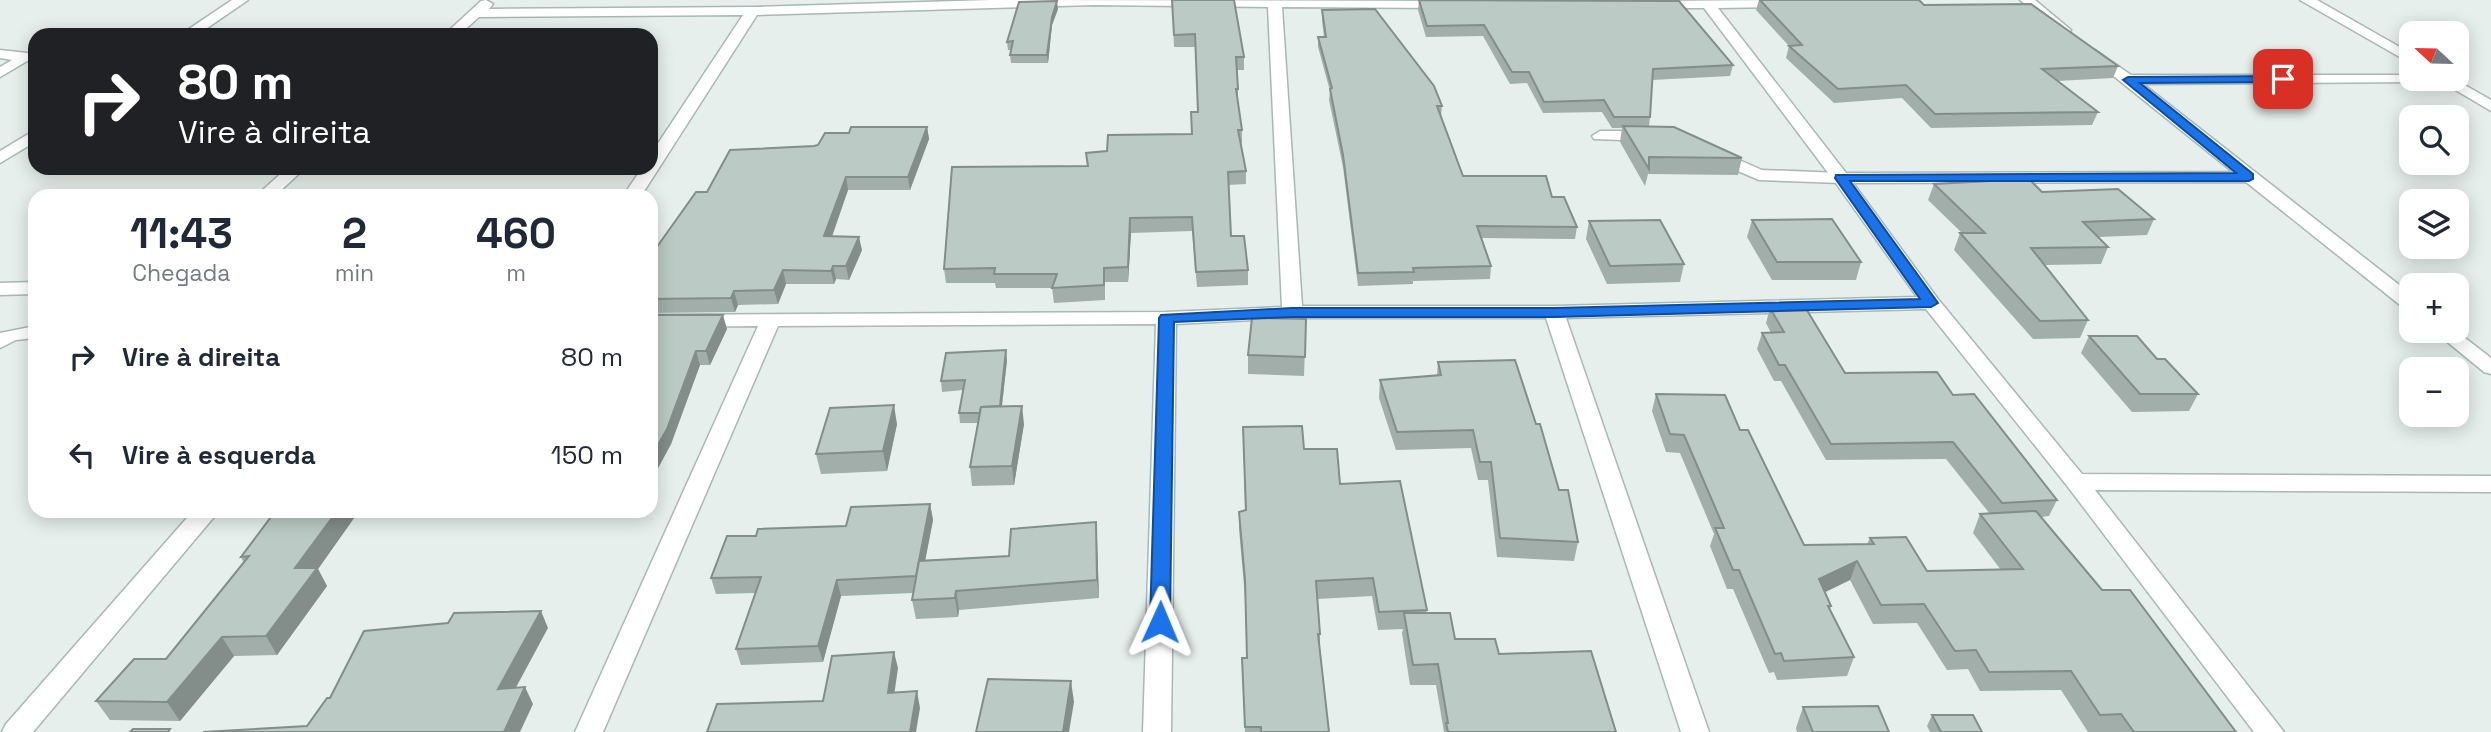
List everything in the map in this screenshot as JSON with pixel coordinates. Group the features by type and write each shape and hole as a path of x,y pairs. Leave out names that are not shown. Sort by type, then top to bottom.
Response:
{"street":[{"path":"198,28 241,0"},
{"path":"459,28 490,0"},
{"path":"2027,0 2399,295"},
{"path":"2307,0 2399,53"},
{"path":"476,13 703,6 753,11 1094,1 1457,4"},
{"path":"1707,2 1841,178 1931,303 2076,482 2270,732"},
{"path":"1639,5 1803,2"},
{"path":"1275,3 1292,312"},
{"path":"658,156 753,11"},
{"path":"0,54 27,57 0,73"},
{"path":"2128,80 2399,79"},
{"path":"2465,91 2491,106"},
{"path":"1600,136 1662,136"},
{"path":"0,158 28,140"},
{"path":"1703,148 1759,175 1841,178 2249,177"},
{"path":"273,189 289,175"},
{"path":"0,289 28,288"},
{"path":"658,321 1166,318 1292,312 1554,312 1931,303"},
{"path":"1554,312 1695,732"},
{"path":"1157,732 1166,318"},
{"path":"589,732 771,319"},
{"path":"0,342 11,335 28,333"},
{"path":"2459,343 2491,368"},
{"path":"2076,482 2491,484"},
{"path":"16,732 201,518"}],"building":[{"path":"1172,0 1234,0 1244,57 1236,57 1236,89 1242,130 1238,130 1246,171 1228,172 1231,236 1244,236 1248,270 1196,272 1192,217 1130,218 1128,267 1104,268 1104,285 1052,288 1057,274 994,274 995,268 944,269 952,167 1088,166 1086,153 1107,151 1108,135 1192,134 1191,112 1198,112 1195,34 1174,35"},
{"path":"1419,0 1679,1 1733,65 1653,69 1650,117 1614,117 1604,100 1544,102 1529,72 1512,72 1484,25 1427,26"},
{"path":"1760,0 1919,0 1924,5 2031,4 2118,66 2042,69 2098,112 1935,114 1906,85 1838,89 1789,46 1802,45"},
{"path":"1057,1 1047,55 1010,55 1013,41 1007,42 1019,2"},
{"path":"1375,9 1434,86 1442,106 1437,106 1463,176 1546,176 1552,197 1564,197 1577,227 1477,226 1491,266 1413,268 1414,272 1358,273 1343,155 1330,89 1332,88 1318,37 1326,37 1322,10"},
{"path":"1623,126 1674,127 1742,158 1649,157 1649,169"},
{"path":"851,127 927,127 908,177 846,177 824,236 859,237 846,266 833,266 831,271 783,270 774,290 734,291 731,298 658,299 658,245 696,192 707,192 730,150 814,146 818,145 825,133 849,133"},
{"path":"2029,179 2042,192 2118,189 2154,219 2083,222 2108,247 2031,248 2088,320 2040,321 1960,233 1985,233 1934,184"},
{"path":"1832,219 1861,262 1777,262 1752,220"},
{"path":"1660,220 1684,264 1610,266 1589,221"},
{"path":"1805,307 1845,373 1937,372 1953,395 1974,394 2057,500 2002,503 1953,442 1831,444 1785,365 1779,365 1762,333 1784,332 1770,308"},
{"path":"658,315 723,315 706,351 696,351 667,429 658,445"},
{"path":"1252,318 1306,319 1305,357 1248,355"},
{"path":"2089,336 2137,336 2157,359 2165,359 2198,394 2140,394"},
{"path":"1006,350 1000,406 981,407 980,413 959,413 965,380 941,381 946,353"},
{"path":"1515,360 1536,424 1540,424 1559,490 1568,490 1578,542 1500,538 1491,462 1480,462 1473,430 1397,432 1380,380 1441,375 1438,362"},
{"path":"1656,394 1725,395 1740,430 1748,430 1804,545 1874,544 1870,538 1906,537 1927,571 2023,569 1980,514 2036,511 2102,590 2130,590 2236,732 2134,732 2121,714 2100,715 2071,671 1989,672 1976,650 1955,651 1924,604 1881,605 1857,561 1819,579 1831,606 1828,606 1854,657 1784,661 1781,653 1775,654 1739,570 1733,570 1715,528 1724,528 1684,435 1670,434"},
{"path":"894,405 883,451 816,454 830,408"},
{"path":"1022,406 1012,466 970,467 981,407"},
{"path":"1302,426 1304,449 1337,449 1340,484 1400,481 1427,610 1379,612 1373,578 1316,581 1318,634 1329,732 1261,732 1261,727 1245,727 1242,658 1247,658 1245,580 1239,512 1246,510 1243,427"},
{"path":"930,504 916,576 837,580 818,646 736,649 761,577 711,578 727,536 756,536 758,529 846,526 851,507"},
{"path":"270,518 332,518 295,568 317,568 266,636 222,637 167,702 96,701 134,659 166,659 249,556 241,557"},
{"path":"1096,522 1097,580 956,591 955,598 912,600 919,561 1009,556 1011,529"},
{"path":"541,611 498,689 525,687 504,732 203,732 307,726 327,698 330,698 364,631 448,623 454,613"},
{"path":"1404,613 1450,613 1455,639 1495,639 1499,654 1591,651 1616,732 1448,732 1438,664 1413,665"},
{"path":"894,652 888,693 917,691 910,732 707,732 717,704 823,701 832,656"},
{"path":"988,679 1071,681 1063,732 976,732"},
{"path":"1878,706 1889,732 1813,732 1803,707"},
{"path":"1932,715 1973,715 1982,732 1941,732"},
{"path":"133,729 170,729 168,732 130,732"}],"route":[{"path":"1160,622 1166,318 1292,312 1554,312 1931,303 1841,178 2249,177 2128,80 2283,79"}]}
